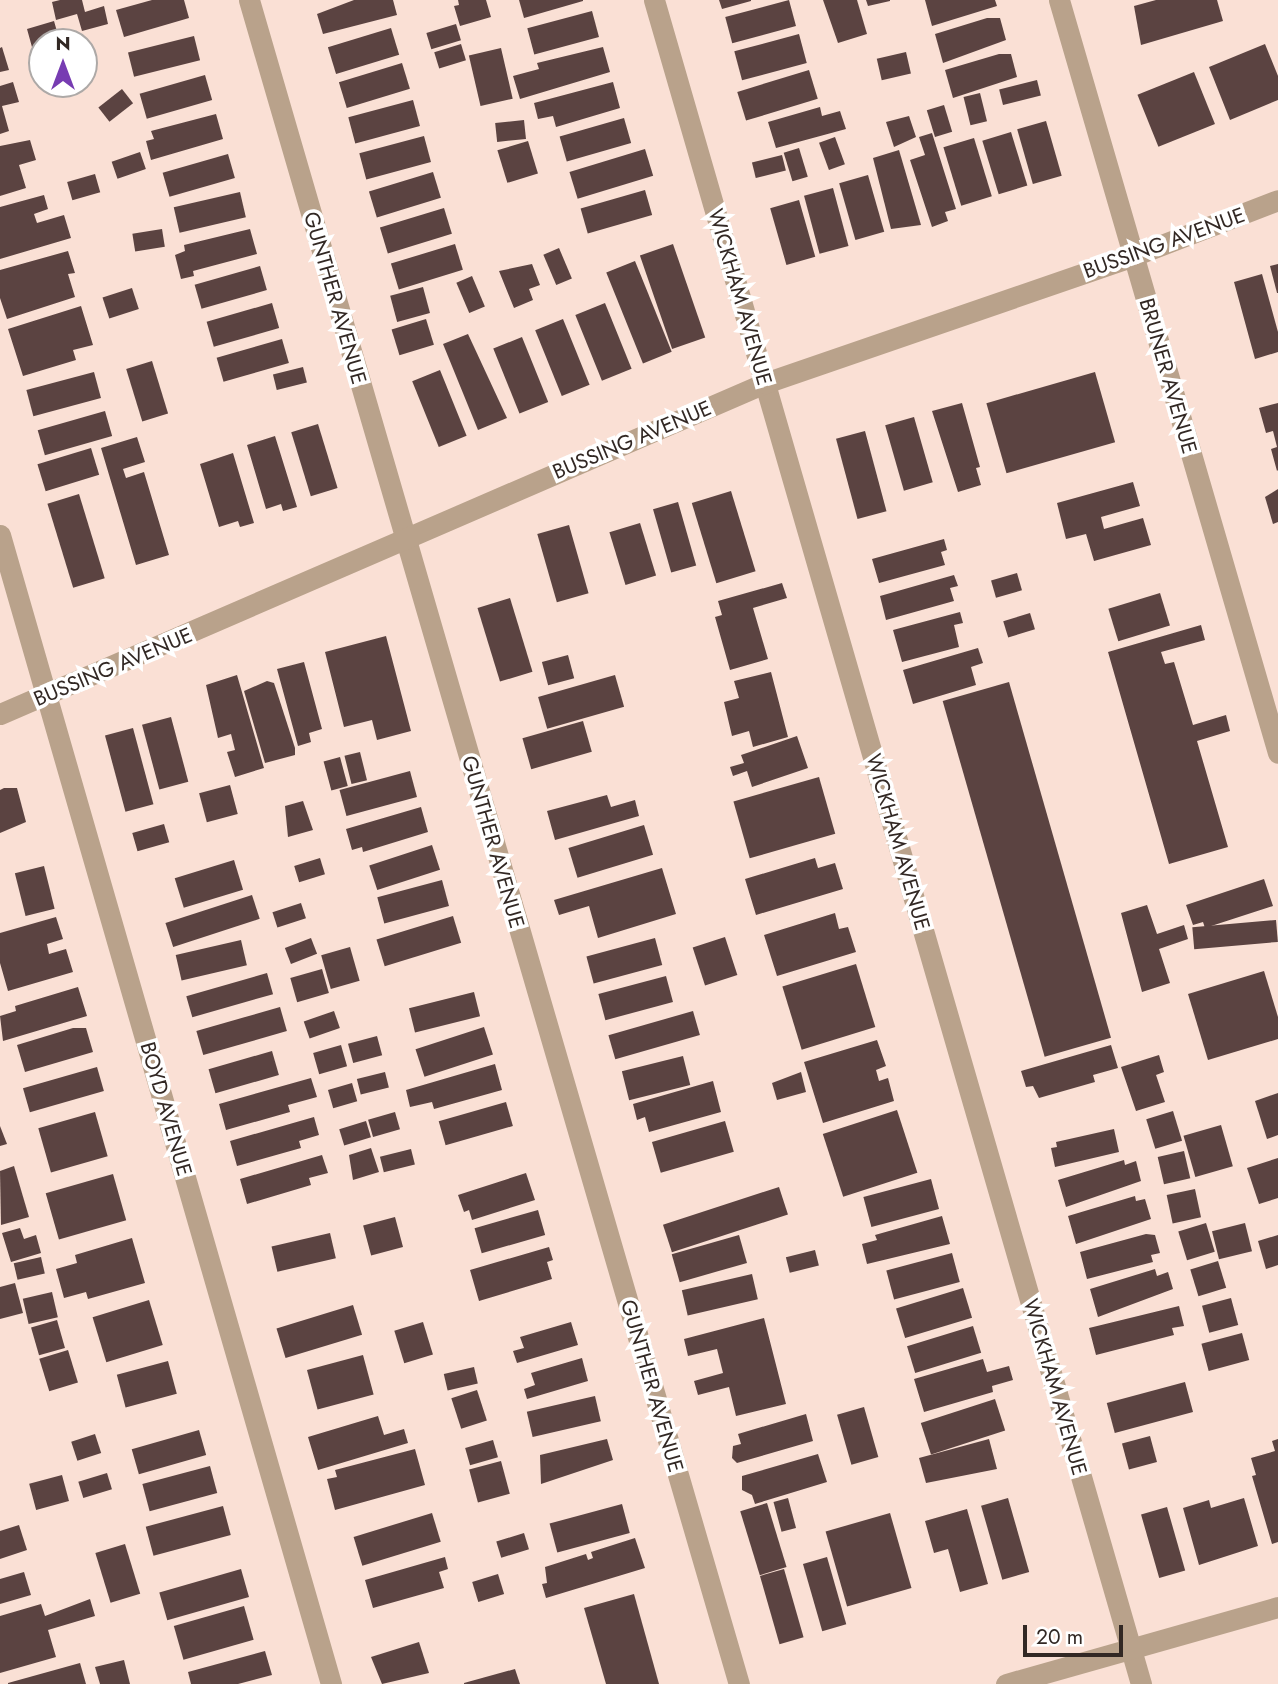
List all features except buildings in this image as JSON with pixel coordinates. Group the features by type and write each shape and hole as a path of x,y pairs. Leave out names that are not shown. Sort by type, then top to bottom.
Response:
{"street":[{"name":"GUNTHER AVENUE","path":"249,0 739,1684"},
{"name":"WICKHAM AVENUE","path":"654,0 1141,1684"},
{"name":"BRUNER AVENUE","path":"1059,0 1278,753"},
{"name":"BUSSING AVENUE","path":"0,714 47,697 765,383 1133,256 1278,200"},
{"name":"BOYD AVENUE","path":"0,535 331,1684"},
{"path":"1006,1684 1278,1607"}]}
